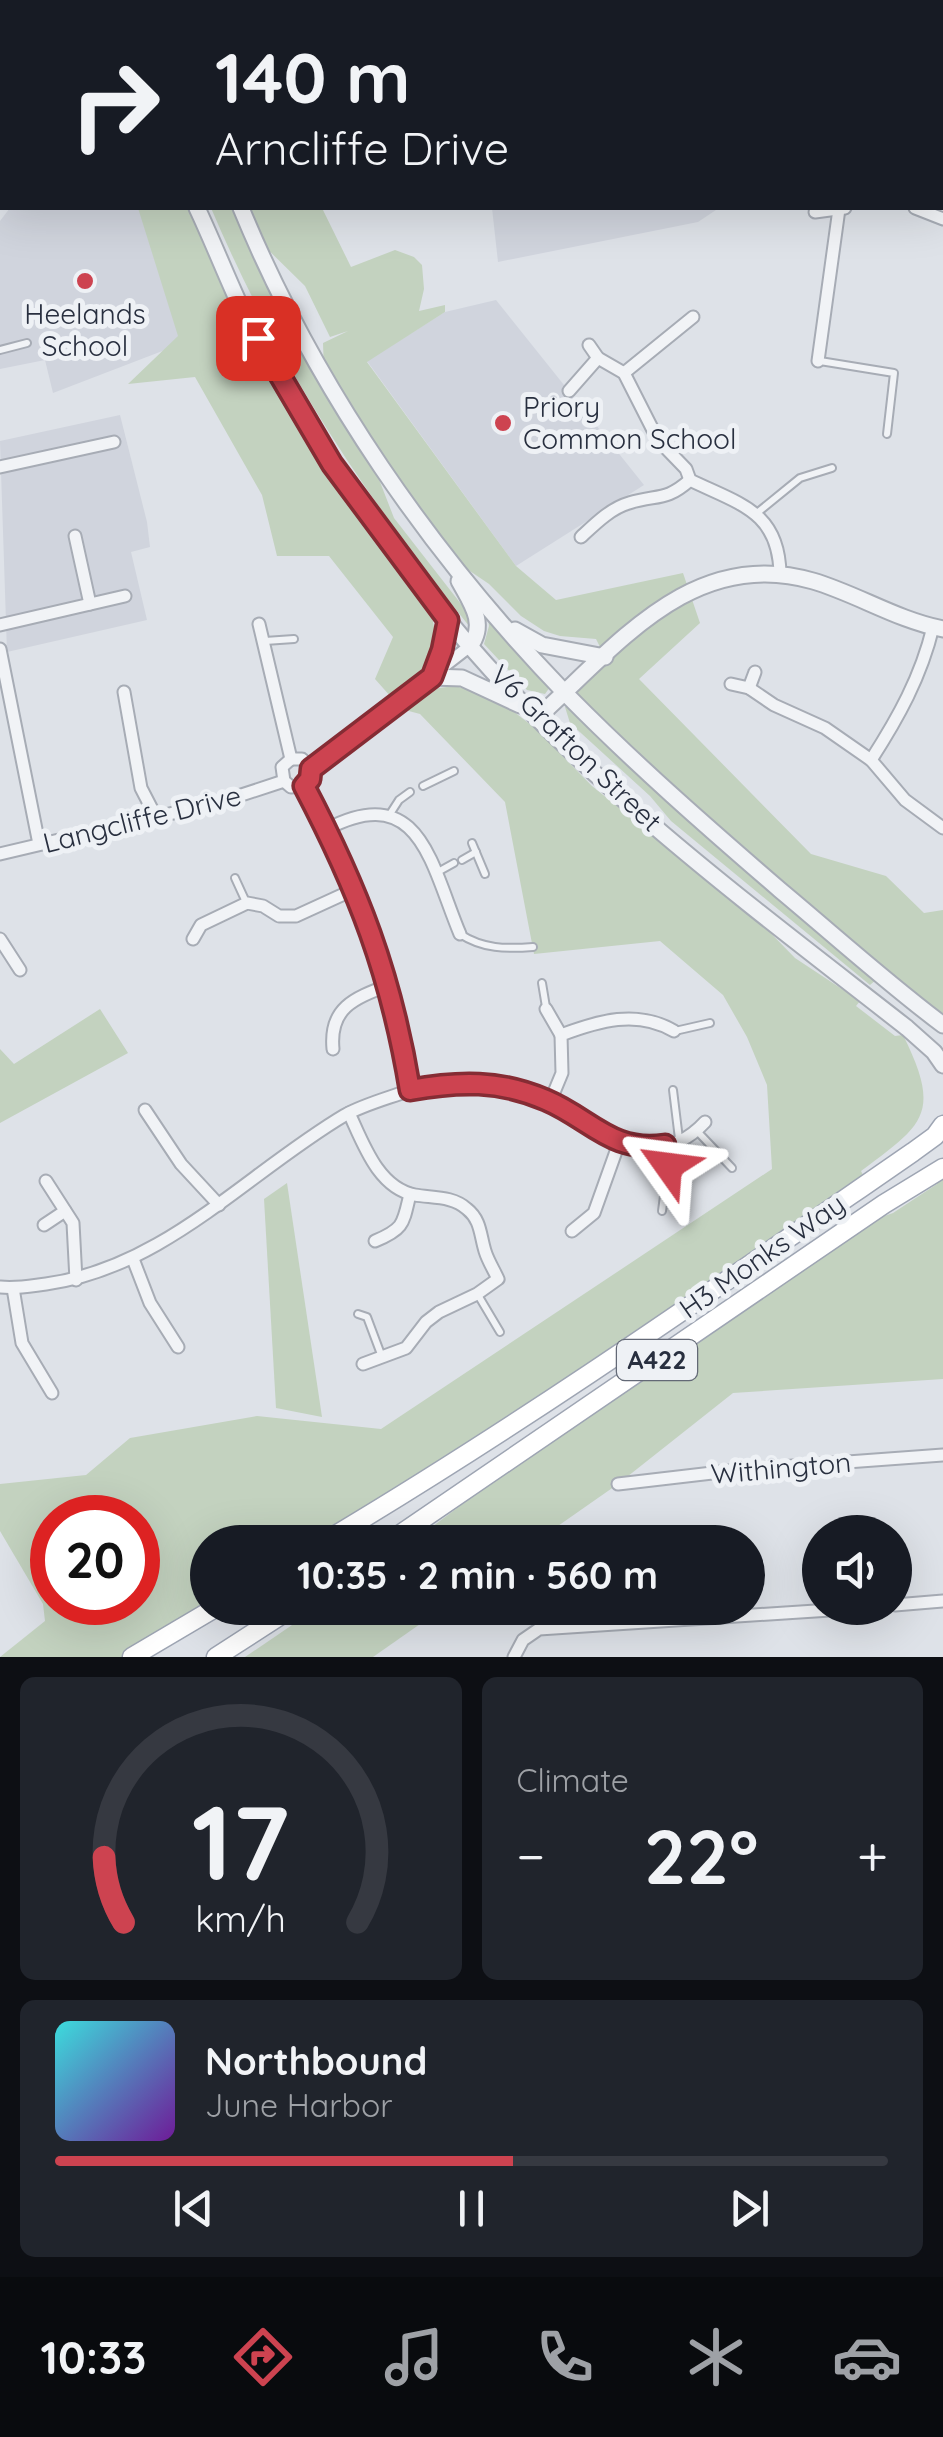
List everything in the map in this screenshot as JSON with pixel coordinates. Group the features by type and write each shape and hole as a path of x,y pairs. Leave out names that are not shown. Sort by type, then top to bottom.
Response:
{"main road":[{"name":"H3 Monks Way","path":"353,1525 598,1369 913,1152 943,1125"},
{"name":"H3 Monks Way","path":"414,1525 936,1172"},
{"path":"132,1657 190,1623"},
{"path":"216,1657 266,1625"}],"street":[{"name":"V6 Grafton Street","path":"198,210 243,312 332,464 470,646 635,808 907,1028 943,1065"},
{"name":"V6 Grafton Street","path":"242,210 324,373 369,448 442,552 565,693 623,750 943,1026"},
{"path":"816,212 829,210"},
{"path":"818,361 842,210"},
{"path":"624,373 693,317"},
{"path":"589,345 598,358 624,373 658,440 686,469 690,480 757,513 769,526 779,548 780,574"},
{"path":"569,391 598,358"},
{"path":"0,467 114,442"},
{"path":"582,537 626,503 673,495 690,480"},
{"path":"75,536 90,604"},
{"path":"311,769 302,759 291,759 282,768 284,781 290,787 304,786 311,769 432,677 478,636 480,624 442,552"},
{"path":"432,677 462,678 482,685 535,714 565,693 650,615 691,588 724,578 780,574 812,580 938,628 903,710 871,760"},
{"path":"0,625 125,596"},
{"path":"432,677 448,620"},
{"path":"259,624 291,759"},
{"path":"505,624 542,645 606,656"},
{"path":"0,649 40,844"},
{"path":"748,688 756,672"},
{"path":"731,684 748,688 774,705 825,728 871,760 906,800 943,828"},
{"path":"124,692 140,788 156,817"},
{"name":"Langcliffe Drive","path":"0,854 156,817 284,781"},
{"path":"304,786 355,889 389,985 410,1090"},
{"path":"327,829 365,812 400,817 422,844 460,934"},
{"path":"193,939 201,925 246,903 263,906 278,916 296,916 355,889"},
{"path":"0,939 20,970"},
{"path":"332,1049 331,1030 348,1002 389,985"},
{"path":"546,1008 561,1035 562,1073 550,1102"},
{"path":"561,1035 593,1022 629,1018 664,1025 674,1032"},
{"path":"52,1393 22,1343 6,1288 76,1280 133,1259 219,1205 349,1113 410,1090 448,1082 482,1082 550,1102 619,1143 643,1148 679,1140 701,1127"},
{"path":"145,1110 181,1164 219,1205"},
{"path":"349,1113 376,1168 410,1194 451,1200 477,1219 485,1252 498,1280 439,1312 406,1348 363,1364"},
{"path":"572,1231 594,1214 619,1143"},
{"path":"46,1180 72,1223 76,1280"},
{"path":"375,1241 397,1232 410,1194"},
{"path":"44,1225 65,1211"},
{"path":"133,1259 150,1304 178,1347"},
{"name":"Withington","path":"618,1484 738,1470 943,1455"},
{"path":"912,1604 943,1601"},
{"path":"514,1657 524,1640 539,1629 802,1612"}],"lane":[{"path":"0,350 27,343"},
{"path":"818,361 894,373 886,434"},
{"path":"757,513 800,478 832,468"},
{"path":"264,642 294,639"},
{"path":"423,786 454,771"},
{"path":"390,814 410,792"},
{"path":"472,843 485,874"},
{"path":"434,873 476,852"},
{"path":"234,878 246,903"},
{"path":"460,934 494,948 533,947"},
{"path":"542,983 546,1008"},
{"path":"674,1032 710,1023"},
{"path":"673,1090 679,1140"},
{"path":"701,1127 732,1168"},
{"path":"662,1211 667,1180 665,1145"},
{"path":"477,1294 500,1332"},
{"path":"358,1314 367,1317 382,1358"}],"shaded area":[{"name":"Heelands School","path":"8,210 145,210 191,340 53,393 45,360 0,369 0,221"},
{"path":"492,210 716,210 698,222 498,262"},
{"name":"Priory Common School","path":"496,300 644,485 516,566 367,361 445,312"},
{"path":"120,415 147,522 150,547 131,552 147,620 7,652 0,441"}],"green space":[{"path":"139,210 198,210 243,312 255,358 287,391 432,617 432,654 420,672 391,697 375,679 393,637 329,556 277,556 262,495 195,377 128,384 178,336"},
{"path":"212,210 235,210 290,334 375,469 394,518 468,613 473,631 396,530 327,429 237,267"},
{"path":"242,210 323,210 351,267 395,250 414,257 422,265 424,289 419,311 445,305 445,312 367,362 516,566 556,600 683,573 700,623 639,679 811,854 886,876 924,913 943,910 943,1025 565,693 605,657 596,639 544,631 521,616 489,584 442,552 324,373 323,343 348,331 330,337 305,286 251,233"},
{"path":"488,617 550,687 545,694 527,690 484,644"},
{"path":"454,686 481,692 501,702 535,728 592,786 757,919 795,958 860,1001 856,1006 895,1036 903,1035 922,1084 920,1116 899,1142 861,1171 863,1175 791,1237 350,1525 190,1525 190,1620 132,1657 0,1657 40,1625 160,1625 160,1495 30,1495 30,1582 0,1531 0,1484 86,1475 130,1438 257,1416 381,1429 772,1169 767,1085 747,1037 723,995 660,941 534,954 505,802 420,714 405,710 432,689"},
{"path":"565,707 877,979 870,985 671,821 650,796 570,723"},
{"path":"100,1009 128,1053 0,1123 0,1049 14,1064"},
{"path":"943,1176 943,1379 733,1393 559,1525 435,1525 619,1386 847,1229 893,1213 937,1184 937,1178"},
{"path":"287,1183 322,1417 276,1408 264,1199"},
{"path":"292,1625 419,1625 373,1657 245,1657"}],"place":[{"name":"Heelands School","path":"85,281"},
{"name":"Priory Common School","path":"503,423"}],"route":[{"path":"258,338 332,464 448,620 432,677 311,769 304,786 372,930 402,1037 410,1090 448,1082 482,1082 513,1088 550,1102 619,1143 643,1148 665,1145 668,1166"}]}
